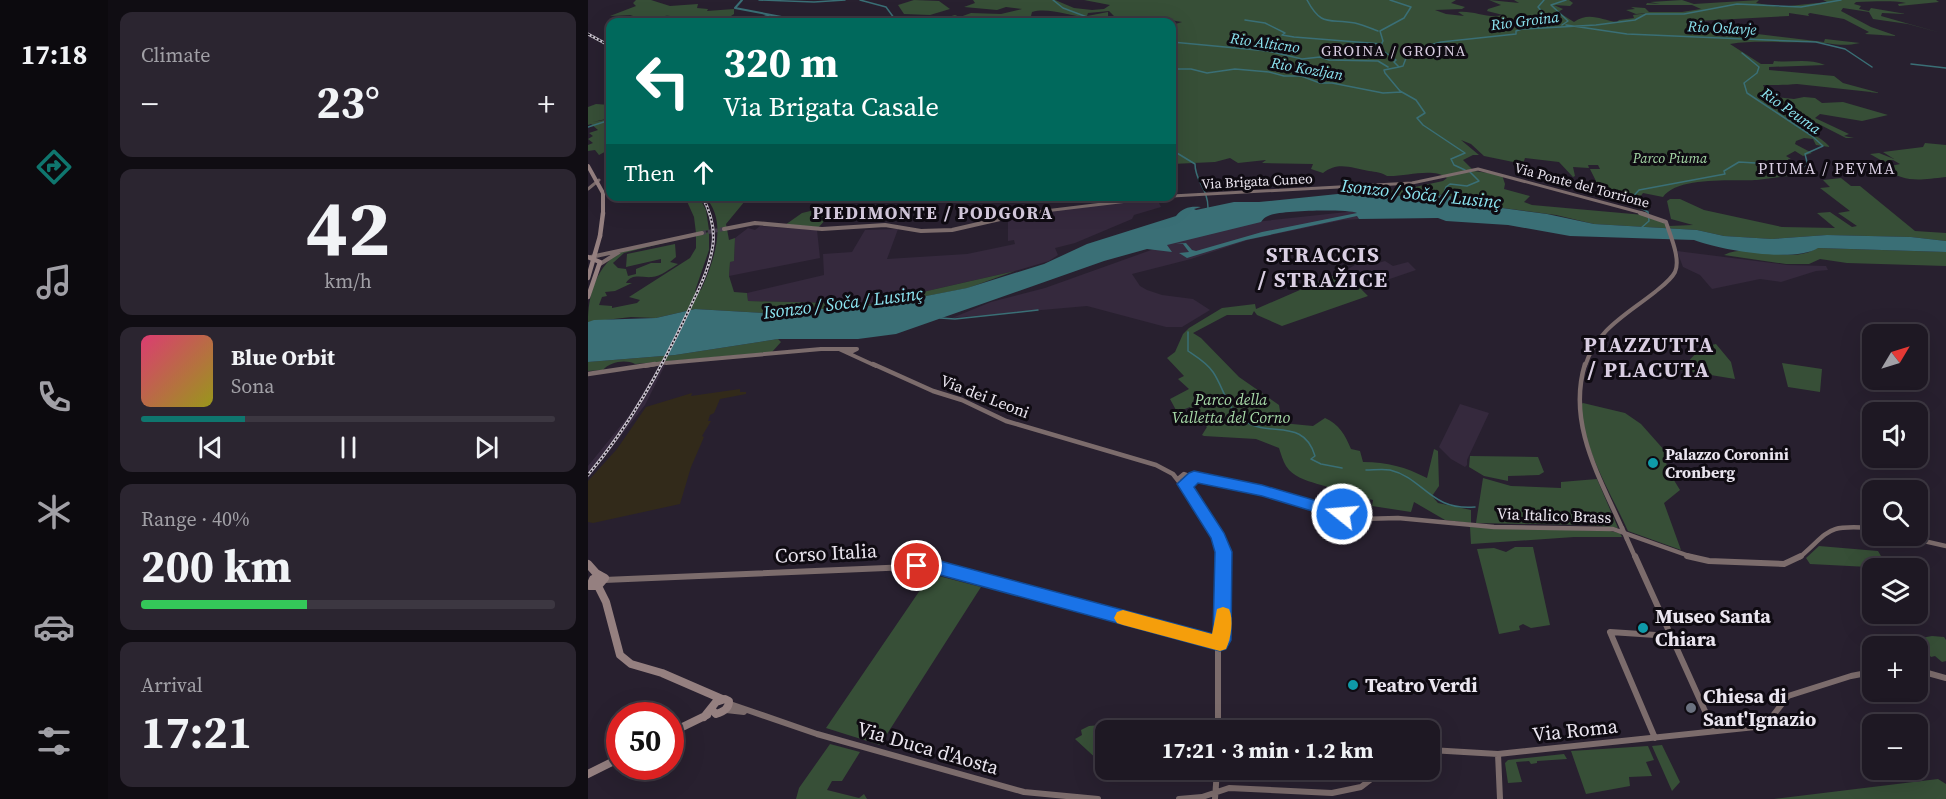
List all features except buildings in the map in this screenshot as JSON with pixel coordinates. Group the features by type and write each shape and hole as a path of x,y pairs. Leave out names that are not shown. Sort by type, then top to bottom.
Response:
{"main road":[{"path":"588,165 599,180 605,196 600,236 588,278"},
{"name":"Via Brigata Cuneo","path":"1176,196 1415,183 1466,171 1486,170"},
{"name":"Via Ponte del Torrione","path":"1486,170 1600,204 1662,219 1669,226 1677,268 1672,276"},
{"path":"588,189 599,180"},
{"name":"Via Brigata Cuneo","path":"724,229 759,223 843,230 892,225 921,231 942,231 1035,211 1127,201"},
{"path":"589,258 702,233"},
{"path":"588,268 630,248"},
{"path":"589,258 600,264"},
{"path":"598,271 610,258"},
{"path":"588,297 600,264"},
{"path":"1679,279 1672,276 1604,331 1589,352 1581,375 1577,401 1582,434 1714,731"},
{"name":"Via dei Leoni","path":"588,374 664,363 839,350 852,352 933,391 962,400 1006,421 1060,435 1102,452 1162,467 1179,478 1180,483 1186,485"},
{"name":"Via Italico Brass","path":"1179,478 1186,474 1194,478 1262,490 1362,519 1398,518 1494,527 1613,529 1691,557 1709,561 1776,565 1797,559 1828,530 1844,526 1862,527"},
{"path":"1194,478 1186,485 1219,537 1223,552 1218,720"},
{"path":"1928,542 1946,546"},
{"path":"588,564 601,581 620,655"},
{"name":"Corso Italia","path":"601,581 933,566 1220,644"},
{"path":"588,570 593,579 590,586 601,581"},
{"path":"1654,738 1610,632 1671,636"},
{"name":"Via Duca d'Aosta","path":"620,655 631,664 663,673 717,699 728,700 728,707 720,714 713,712 684,726"},
{"path":"1928,673 1943,677"},
{"name":"Via Roma","path":"1440,751 1498,754 1765,726 1788,696 1862,674"},
{"path":"713,712 717,699"},
{"name":"Via Duca d'Aosta","path":"728,707 1024,792 1098,799"},
{"path":"1498,754 1500,799"},
{"path":"588,774 606,765"},
{"path":"1216,795 1217,780"},
{"path":"1179,799 1216,795 1229,788 1332,793 1360,787 1369,780"}],"shaded area":[{"path":"1357,192 1414,197 1432,194 1435,198 1443,194 1480,205 1547,214 1594,224 1697,230 1724,236 1772,239 1827,235 1911,237 1946,241 1946,252 1818,248 1807,252 1775,255 1721,248 1694,240 1570,236 1508,225 1446,221 1438,218 1359,219 1357,216 1246,240 1187,258 1179,253 1189,252 1183,244 1176,244 1186,243 1196,251 1262,232 1357,213 1299,211 1275,214 1266,217 1261,222 1167,245 1172,252 1147,249 1104,261 896,334 858,339 778,339 675,355 588,362 588,322 594,320 656,318 695,309 764,313 880,305 967,288 1044,264 1087,244 1176,216 1187,208 1201,207 1194,209 1196,210 1234,202 1259,202"},
{"path":"1136,201 1158,201 1161,207 1134,215 1132,219 1075,243 1055,248 1058,255 1049,261 1015,271 870,304 748,301 747,293 824,275 823,254 852,252 865,230 898,229 887,259 967,254 1015,244 1014,240 1008,241 1008,217 1041,210"},
{"path":"1356,211 1359,219 1343,220 1248,240 1191,259 1132,274 1140,286 1147,290 1162,295 1193,299 1210,310 1182,327 1166,327 1087,306 952,318 991,302 1045,288 1168,244 1255,222"},
{"path":"760,226 817,230 820,258 729,276 730,262 734,260 735,238 748,228 755,230"},
{"path":"1677,251 1787,265 1826,266 1828,270 1816,271 1781,282 1760,279 1712,289 1700,275 1683,267"},
{"path":"1370,256 1378,263 1385,261 1393,266 1408,262 1416,270 1375,284 1348,269"},
{"path":"666,363 645,405 588,478 588,466 631,413 659,366"},
{"path":"740,389 740,392 746,392 746,394 720,399 714,413 710,415 708,421 711,421 702,436 704,437 691,467 680,504 593,523 588,522 588,481 617,449 646,407 692,393 691,396"},
{"path":"1460,404 1489,413 1465,467 1451,459 1439,447"}],"green space":[{"path":"636,0 651,0 670,6 698,4 697,8 708,9 707,11 734,9 734,14 726,18 610,16 636,6 633,3"},
{"path":"914,0 939,1 950,9 930,15 904,14 898,5"},
{"name":"Parco Piuma","path":"973,0 1055,0 1074,8 1092,10 1104,9 1110,5 1084,0 1456,0 1451,3 1465,7 1435,10 1464,16 1458,12 1497,16 1503,15 1487,11 1501,5 1489,0 1519,3 1514,0 1569,0 1573,3 1570,6 1554,5 1563,9 1558,12 1574,22 1585,17 1595,17 1617,22 1634,18 1633,15 1648,13 1636,14 1626,10 1635,9 1631,7 1645,8 1649,12 1682,12 1701,9 1692,5 1646,5 1647,3 1660,4 1650,2 1682,0 1694,4 1759,0 1756,3 1779,7 1827,2 1823,0 1936,0 1939,2 1899,6 1898,4 1906,3 1881,1 1854,4 1861,6 1859,9 1869,11 1871,8 1906,14 1882,13 1881,16 1941,33 1908,24 1873,19 1869,12 1843,8 1841,11 1871,27 1897,36 1865,34 1869,32 1844,19 1810,13 1809,16 1789,13 1789,16 1698,21 1719,28 1721,31 1706,29 1720,36 1729,35 1727,33 1744,35 1749,33 1824,42 1825,39 1860,43 1845,45 1816,42 1730,44 1761,64 1773,64 1774,61 1806,61 1825,65 1769,67 1769,70 1834,76 1843,83 1880,93 1797,84 1763,85 1768,96 1794,99 1815,98 1822,103 1843,102 1888,115 1862,121 1820,114 1815,118 1849,134 1844,136 1854,138 1846,138 1799,114 1793,117 1830,147 1816,145 1813,139 1804,138 1796,141 1795,144 1812,153 1803,156 1795,151 1786,156 1791,159 1788,159 1791,167 1803,174 1757,180 1693,183 1670,190 1663,197 1643,193 1637,201 1623,203 1588,185 1596,181 1590,169 1600,169 1598,165 1588,165 1589,168 1573,167 1575,176 1573,177 1559,162 1525,158 1523,164 1484,156 1471,144 1461,140 1479,155 1463,160 1474,171 1502,175 1504,189 1530,196 1524,202 1532,205 1644,215 1658,218 1669,226 1693,225 1671,219 1667,201 1680,199 1704,210 1782,227 1835,228 1817,213 1830,212 1852,227 1857,226 1838,213 1850,211 1820,188 1830,187 1823,180 1841,178 1851,186 1860,186 1915,231 1946,233 1946,241 1911,237 1827,235 1772,239 1724,236 1697,230 1594,224 1556,215 1480,205 1442,194 1435,198 1431,195 1412,197 1368,192 1401,190 1443,181 1447,178 1434,173 1387,176 1378,172 1340,166 1323,173 1311,169 1313,164 1262,163 1266,160 1238,163 1230,158 1215,162 1176,164 1176,24 1182,22 1176,21 1176,18 1120,18 1109,11 1088,13 1087,16 1108,12 1108,16 1100,18 1038,11 1032,12 1027,18 944,18 955,15 960,17 971,13 1001,14 1022,9 1006,7 997,10 964,7 975,3"},
{"path":"596,104 606,105 606,119 593,122 606,120 606,151 599,155 595,150 588,151 588,145 593,143 588,139 593,136 589,133 598,130 591,124 588,125 588,107"},
{"path":"1925,143 1946,145 1946,177 1920,179 1899,176 1882,168 1900,164 1893,160 1884,162 1870,154 1879,153 1894,159 1883,152 1923,147"},
{"path":"687,201 701,201 706,210 709,230 696,233 694,217"},
{"path":"708,201 745,201 726,224 729,240 735,238 734,261 730,262 729,276 734,292 747,293 748,301 870,304 1015,271 968,288 880,305 764,313 695,309 656,318 631,317 588,322 595,282 605,265 620,252 683,238 624,253 613,263 618,268 626,269 628,276 636,274 636,269 651,263 661,263 661,259 626,267 627,254 675,244 676,257 670,262 678,264 655,277 631,278 626,283 632,283 615,291 605,292 607,296 602,297 599,305 612,306 612,308 637,303 640,300 629,297 690,258 696,248 696,235 709,232 709,250 695,291 701,290 710,268 716,243 716,218"},
{"path":"831,206 830,208 835,209 818,228 785,225 802,213"},
{"path":"1817,248 1946,252 1946,266 1847,263 1820,259 1809,264 1786,264 1724,255 1735,251 1747,251 1795,255"},
{"name":"Parco della Valletta del Corno","path":"1332,276 1355,283 1368,296 1282,326 1257,315 1254,311 1252,315 1227,315 1193,333 1201,338 1239,377 1279,405 1282,423 1313,426 1325,418 1341,430 1351,449 1360,451 1363,462 1396,466 1427,478 1434,449 1438,451 1439,486 1432,496 1438,503 1471,510 1471,523 1445,520 1414,502 1411,512 1372,506 1373,500 1360,497 1346,510 1348,499 1342,493 1292,473 1285,464 1279,448 1256,439 1204,436 1202,435 1207,427 1190,407 1177,412 1170,399 1189,389 1178,379 1184,376 1167,358 1175,352 1183,334 1189,328 1222,308 1255,304 1256,309"},
{"path":"778,339 781,342 772,352 635,364 622,362 614,363 603,370 588,371 588,362 675,355"},
{"path":"1716,344 1731,362 1735,379 1680,370 1702,347"},
{"path":"1782,363 1822,369 1820,392 1788,387"},
{"path":"1581,404 1625,413 1641,424 1665,451 1667,469 1680,490 1664,503 1681,550 1628,531 1591,452 1582,420"},
{"path":"1470,456 1538,457 1544,472 1539,475 1508,476 1508,481 1484,476 1469,467"},
{"path":"1483,478 1511,486 1561,488 1561,482 1597,479 1618,528 1587,525 1476,523"},
{"path":"1470,527 1610,531 1620,533 1622,537 1574,537 1471,544"},
{"path":"1819,546 1878,551 1882,558 1862,558 1862,567 1810,564 1806,558"},
{"path":"1515,547 1533,547 1550,625 1531,628 1523,624 1519,626 1520,630 1499,634 1477,549 1494,548 1506,552"},
{"path":"931,574 981,587 880,745 826,728"},
{"path":"1928,637 1944,637 1946,661 1942,662 1928,653"},
{"path":"1095,726 1095,757 1075,739 1082,735 1081,730"},
{"path":"830,744 860,752 842,781 832,781 827,790 859,798 864,794 867,799 796,799 799,788"},
{"path":"1662,745 1680,782 1672,791 1652,746"},
{"path":"1648,746 1654,760 1646,762 1652,776 1629,777 1630,786 1586,794 1571,751"},
{"path":"1564,754 1567,759 1537,761 1531,764 1529,761 1516,762 1522,782 1508,783 1505,763 1508,760"},
{"path":"1938,779 1946,784 1946,799 1774,799"}],"waterway":[{"path":"742,0 735,8 787,18"},
{"path":"759,0 814,2 845,0"},
{"path":"860,0 886,7 894,18"},
{"path":"1053,0 1063,8 1087,17"},
{"path":"1307,0 1312,9 1322,18 1355,23 1378,31"},
{"path":"1381,44 1383,41 1380,31 1404,18 1411,7 1390,0"},
{"path":"1536,28 1543,24 1545,15 1538,7 1544,0"},
{"path":"1562,25 1568,21 1551,5 1566,0"},
{"name":"Rio Groina","path":"1574,26 1635,20 1646,14 1684,14 1737,4 1801,7 1841,0"},
{"path":"761,18 769,15"},
{"path":"1245,20 1265,23 1285,33 1282,35 1381,44"},
{"name":"Rio Groina","path":"1566,25 1574,26"},
{"name":"Rio Groina","path":"1399,67 1403,66 1408,53 1441,42 1516,34 1516,31 1522,29 1574,26"},
{"name":"Rio Oslavje","path":"1574,26 1627,34 1816,42 1845,49 1872,67"},
{"name":"Rio Alticno","path":"1176,42 1268,51 1302,59 1320,57 1329,60 1378,61 1388,67"},
{"path":"1381,44 1379,48 1396,60 1394,62 1399,67"},
{"name":"Rio Peuma","path":"1641,228 1649,221 1648,212 1629,201 1639,190 1725,174 1724,171 1739,162 1808,166 1805,154 1823,146 1812,136 1747,93 1744,83 1757,73 1759,67 1742,53"},
{"path":"1911,64 1946,68"},
{"path":"1399,67 1384,70 1402,92"},
{"name":"Rio Kozljan","path":"1176,69 1191,69 1207,73 1235,69 1269,72 1284,76 1301,76 1320,83 1332,83 1383,93 1402,92"},
{"path":"1402,92 1416,100 1425,113 1417,118 1423,125 1465,153 1451,159 1454,165 1465,170"},
{"path":"588,127 606,121"},
{"path":"1176,152 1195,164 1208,208"},
{"name":"Isonzo / Soča / Lusinç","path":"1443,196 1446,187 1450,184 1467,186 1479,181 1470,172"},
{"path":"940,318 955,319 1038,310"},
{"path":"1188,332 1188,351 1211,369 1234,412 1246,422 1256,426 1295,432 1310,444 1315,456 1311,459 1321,464 1342,468"},
{"path":"1366,470 1390,470 1402,474 1437,499 1448,504 1475,507"}],"tunnel":[{"path":"702,233 724,229"}],"railway":[{"path":"588,34 606,44"},
{"path":"588,475 617,437 643,397 703,279 709,262 713,238 711,219 704,201"}],"slow traffic":[{"path":"1123,618 1220,644 1223,614"}],"place":[{"name":"Palazzo Coronini Cronberg","path":"1653,463"},
{"name":"Museo Santa Chiara","path":"1643,628"},
{"name":"Teatro Verdi","path":"1353,685"},
{"name":"Chiesa di Sant'Ignazio","path":"1691,708"}],"district":[{"name":"GROINA / GROJNA","path":"1394,51"},
{"name":"PIUMA / PEVMA","path":"1827,168"},
{"name":"PIEDIMONTE / PODGORA","path":"933,213"},
{"name":"STRACCIS / STRAŽICE","path":"1323,266"},
{"name":"PIAZZUTTA / PLACUTA","path":"1649,356"}],"route":[{"path":"917,566 933,566 1220,644 1224,586 1223,552 1219,537 1185,484 1192,482 1192,477 1207,478 1262,490 1342,514"}]}
